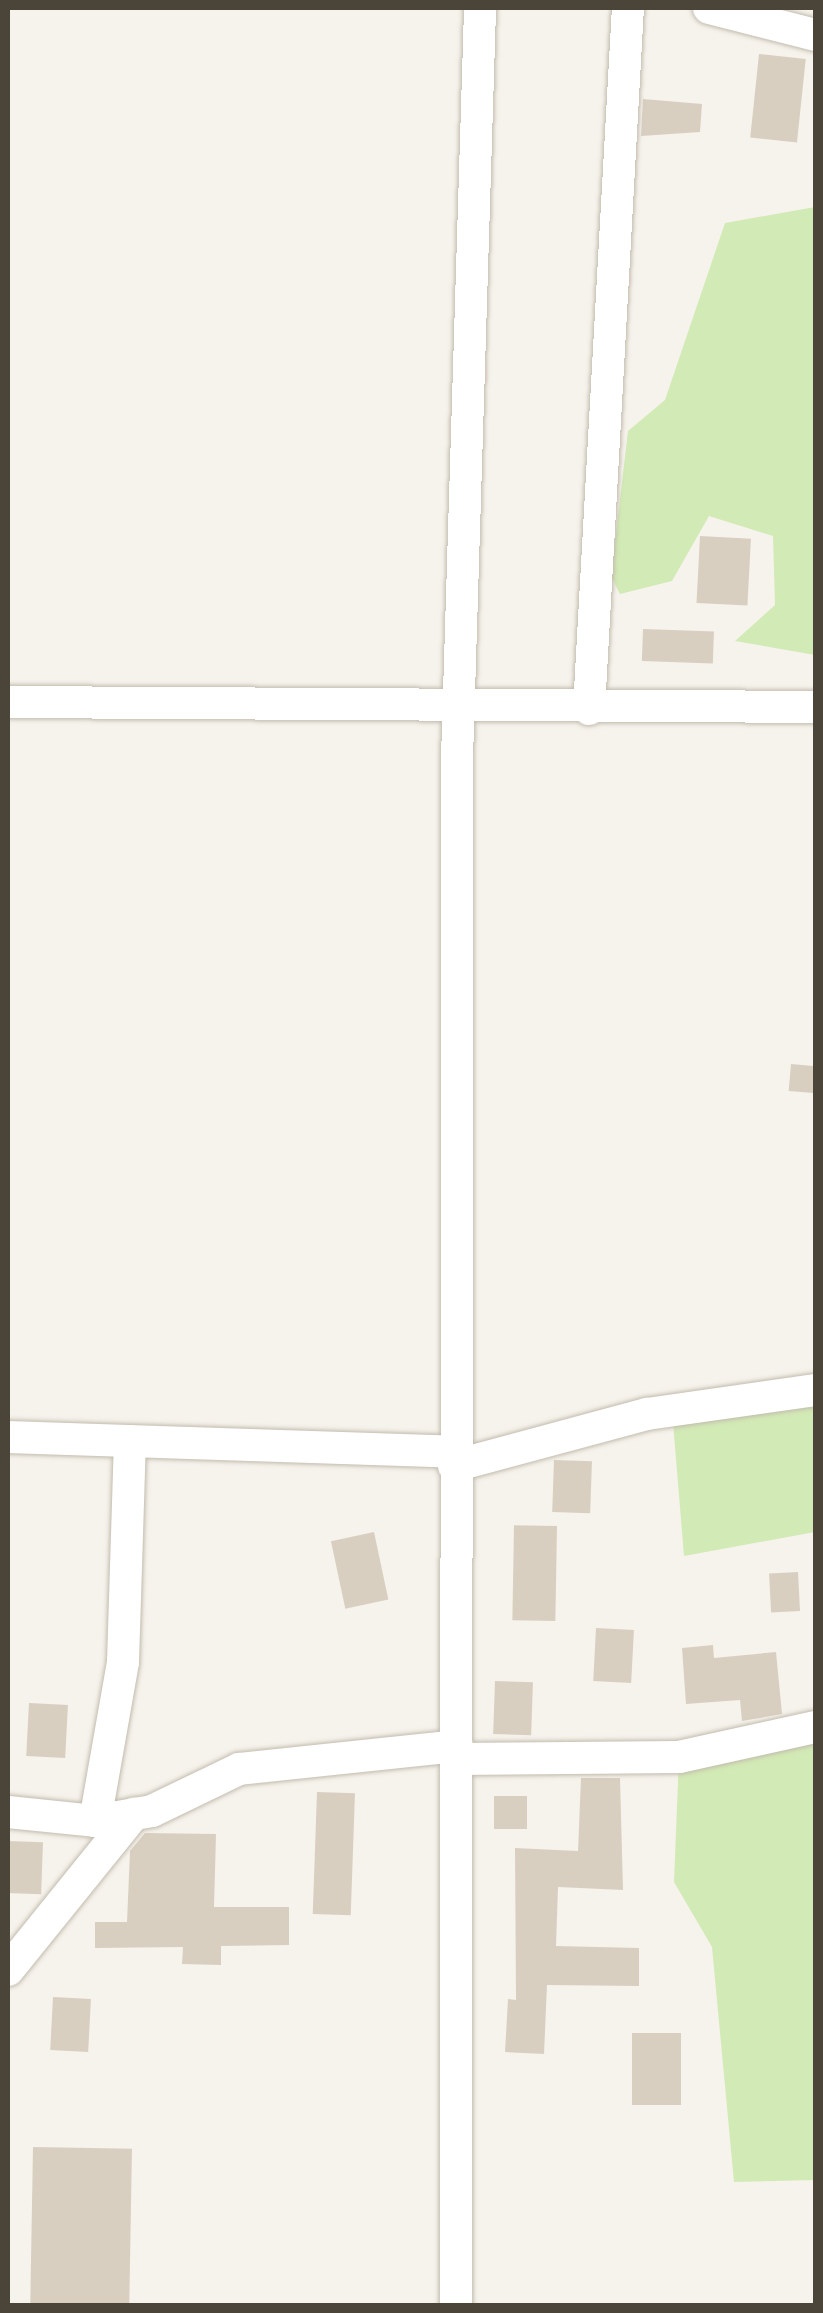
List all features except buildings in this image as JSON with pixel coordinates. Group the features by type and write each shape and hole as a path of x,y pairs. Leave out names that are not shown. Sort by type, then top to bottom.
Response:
{"street":[{"path":"456,2306 458,710 480,8"},
{"path":"590,709 628,8"},
{"path":"710,8 816,35"},
{"path":"8,702 458,710 816,707"},
{"path":"8,1437 455,1459 647,1414 816,1390"},
{"path":"96,1820 122,1662 130,1442"},
{"path":"8,1812 96,1820 134,1814 239,1769 457,1752 679,1757 816,1727"},
{"path":"8,1970 134,1814"}],"green space":[{"path":"815,207 815,655 735,641 775,605 773,536 709,516 672,581 620,594 611,576 628,431 665,400 725,223"},
{"path":"815,1395 815,1532 684,1556 672,1410"},
{"path":"815,1727 815,2180 734,2182 712,1947 674,1882 679,1757"}]}
